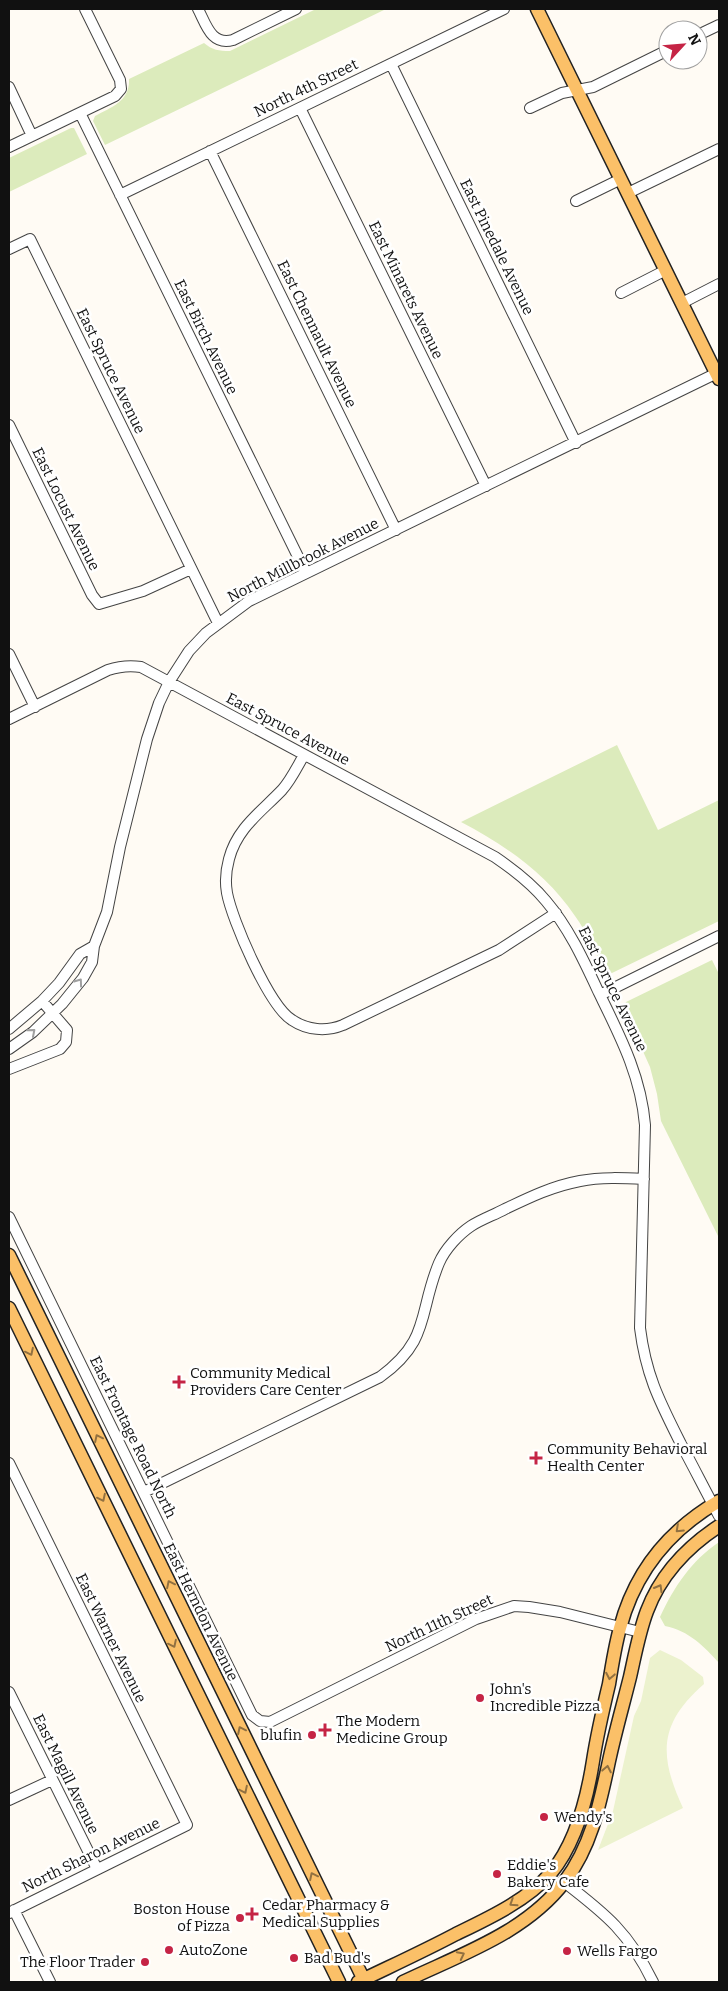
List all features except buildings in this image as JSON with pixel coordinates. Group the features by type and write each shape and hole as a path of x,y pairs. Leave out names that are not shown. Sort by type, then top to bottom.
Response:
{"main road":[{"path":"537,9 718,375"},
{"name":"East Herndon Avenue","path":"9,1256 362,1981"},
{"path":"9,1308 339,1982"},
{"path":"362,1981 491,1917 534,1889 551,1873 574,1833 584,1803 620,1628 637,1584 657,1553 687,1522 717,1507"},
{"path":"403,1982 508,1931 530,1915 564,1882 581,1854 596,1819 640,1632 647,1610 673,1566 687,1550 719,1526"},
{"path":"564,1882 562,1879 564,1870 582,1835 592,1802 592,1771"},
{"path":"508,1931 511,1919 538,1898 551,1883 551,1873"}],"street":[{"path":"9,147 115,96 120,89 120,80 85,9"},
{"path":"198,9 211,35 219,41 233,40 296,9"},
{"name":"North 4th Street","path":"120,195 504,9"},
{"path":"530,108 562,93 593,87 658,55"},
{"name":"East Pinedale Avenue","path":"390,64 576,443"},
{"path":"9,87 32,136"},
{"name":"East Minarets Avenue","path":"300,108 486,486"},
{"name":"East Birch Avenue","path":"80,113 306,573"},
{"path":"628,193 719,149"},
{"name":"East Chennault Avenue","path":"210,151 396,530"},
{"path":"576,201 621,179"},
{"name":"East Spruce Avenue","path":"9,249 30,239 218,623"},
{"path":"621,293 666,270"},
{"path":"682,303 719,284"},
{"name":"North Millbrook Avenue","path":"9,1049 33,1032 53,1013 72,992 92,962 94,946 107,912 120,847 150,725 169,682 189,651 206,633 249,602 306,573 718,375"},
{"name":"East Locust Avenue","path":"9,425 92,595 99,604 143,591 191,569"},
{"path":"9,654 35,706"},
{"name":"East Spruce Avenue","path":"9,719 108,670 119,667 141,667 495,857 514,870 533,887 556,913 576,946 627,1052 640,1089 645,1125 640,1328 646,1364 653,1387 661,1404 717,1507"},
{"path":"304,755 289,782 252,818 241,832 229,859 226,876 228,899 236,926 272,998 291,1020 300,1025 319,1030 343,1025 498,950 556,913"},
{"path":"600,995 719,936"},
{"path":"9,1029 42,1002 59,984 80,954 94,946"},
{"path":"9,1069 64,1046 68,1037 66,1030 42,1002"},
{"path":"144,1492 380,1377 395,1366 410,1350 420,1331 440,1261 455,1240 471,1226 557,1186 581,1180 602,1178 644,1179"},
{"name":"East Frontage Road North","path":"9,1217 252,1715 260,1721"},
{"name":"East Warner Avenue","path":"9,1464 187,1825"},
{"name":"North 11th Street","path":"260,1721 270,1722 476,1620 514,1606 530,1606 640,1632"},
{"name":"East Magill Avenue","path":"9,1692 97,1869"},
{"path":"9,1800 52,1780"},
{"name":"North Sharon Avenue","path":"12,1911 187,1825"},
{"path":"564,1882 603,1912 622,1932 637,1953 653,1982"},
{"path":"12,1911 50,1982"}],"green space":[{"path":"316,9 386,9 105,145 93,121 95,116 123,98 129,87 129,79 204,43 216,50 230,51"},
{"path":"74,128 87,154 9,192 9,158"},
{"path":"617,745 658,830 719,800 719,921 612,973 604,970 579,922 564,901 538,873 493,840 461,822"},
{"path":"712,960 719,974 719,1238 661,1121 650,1067 624,1009 626,1002"},
{"path":"719,1542 719,1663 689,1635 665,1626 660,1617 684,1575 709,1549"},
{"path":"660,1650 681,1660 703,1677 704,1684 678,1713 671,1727 667,1742 670,1772 683,1808 598,1850 613,1811 634,1716 641,1701 650,1658"}],"place":[{"name":"Community Medical Providers Care Center","path":"179,1382"},
{"name":"Community Behavioral Health Center","path":"536,1458"},
{"name":"John's Incredible Pizza","path":"480,1698"},
{"name":"The Modern Medicine Group","path":"325,1730"},
{"name":"blufin","path":"312,1735"},
{"name":"Wendy's","path":"544,1817"},
{"name":"Eddie's Bakery Cafe","path":"497,1874"},
{"name":"Cedar Pharmacy & Medical Supplies","path":"252,1914"},
{"name":"Boston House of Pizza","path":"240,1918"},
{"name":"AutoZone","path":"169,1950"},
{"name":"Wells Fargo","path":"567,1951"},
{"name":"Bad Bud's","path":"294,1958"},
{"name":"The Floor Trader","path":"145,1962"}]}
